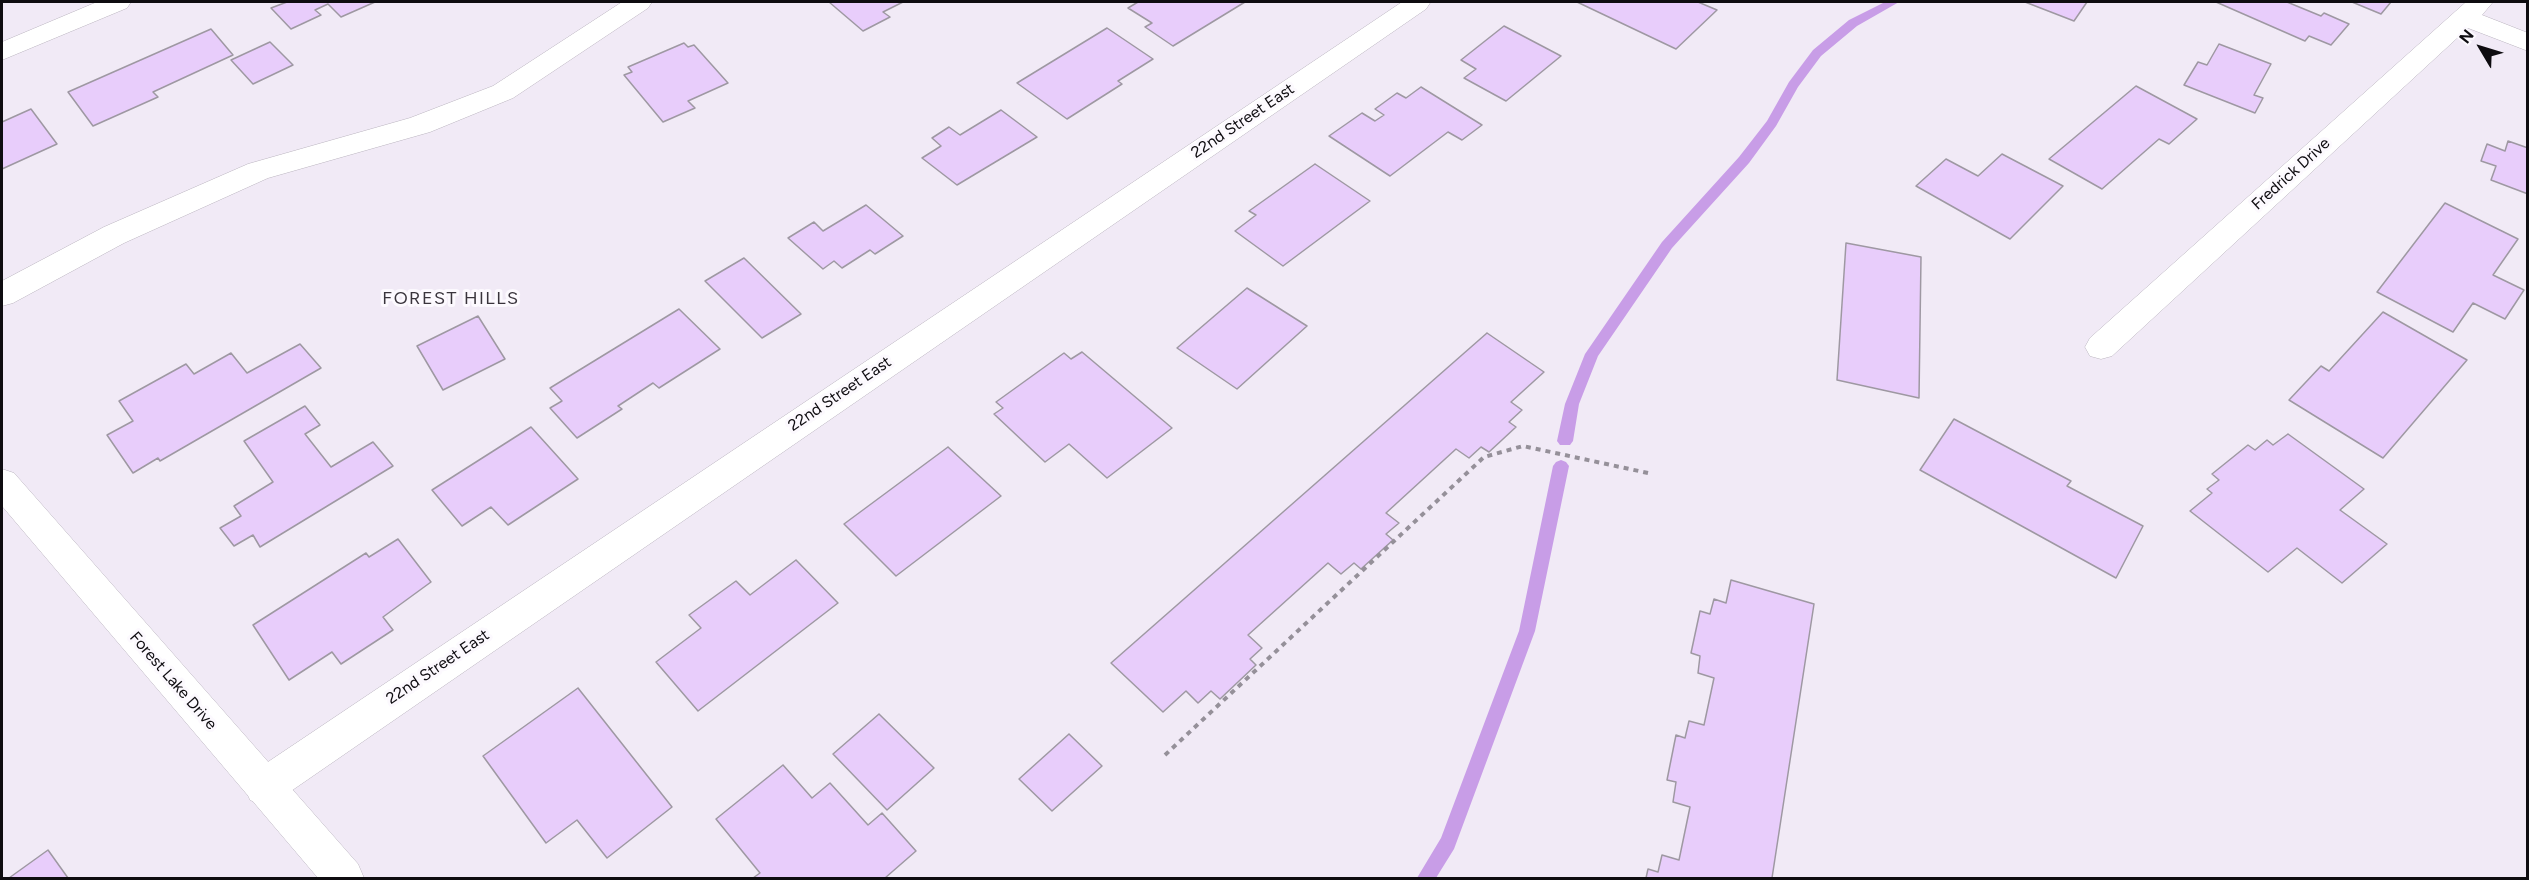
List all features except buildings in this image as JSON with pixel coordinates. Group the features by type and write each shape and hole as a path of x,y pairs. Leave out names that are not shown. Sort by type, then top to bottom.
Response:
{"street":[{"path":"2,52 118,2"},
{"path":"2,295 114,235 258,171 420,125 502,92 639,2"},
{"name":"22nd Street East","path":"264,787 1417,3"},
{"path":"2472,9 2528,43"},
{"name":"Fredrick Drive","path":"2101,347 2472,9"},
{"name":"Forest Lake Drive","path":"2,483 344,879"}],"path":[{"path":"1166,755 1484,457 1523,446 1648,473"}],"waterway":[{"path":"1565,441 1572,404 1592,354 1667,245 1744,160 1772,123 1793,85 1817,53 1853,23 1893,2"},
{"path":"1426,878 1448,843 1527,631 1561,466"}],"district":[{"name":"FOREST HILLS","path":"451,299"}]}
